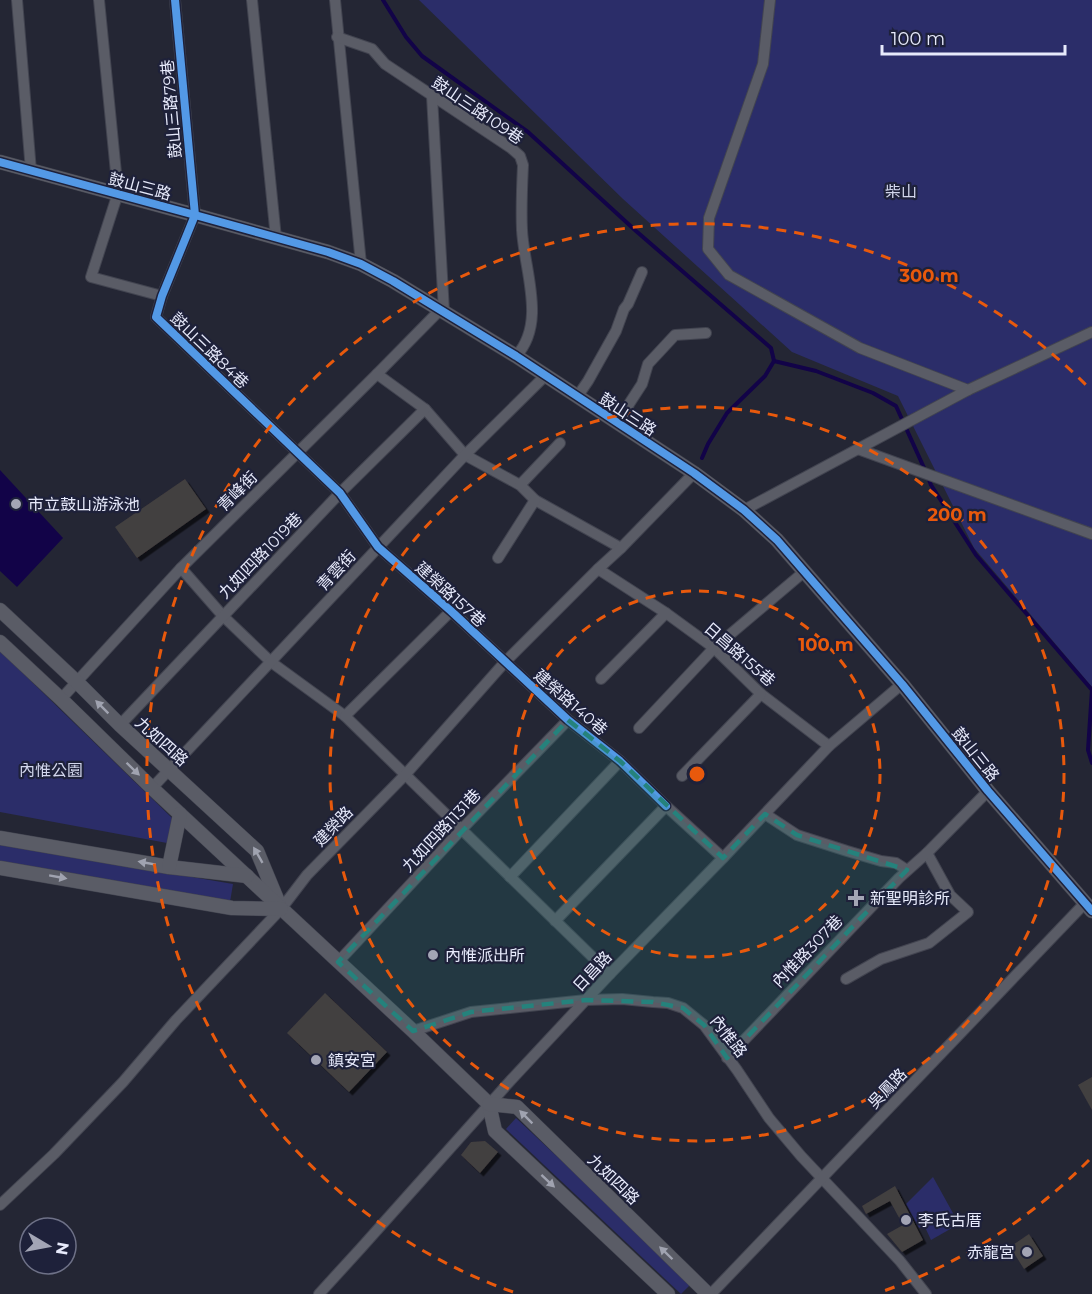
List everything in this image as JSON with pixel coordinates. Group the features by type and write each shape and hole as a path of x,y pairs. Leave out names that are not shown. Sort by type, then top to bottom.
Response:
{"street":[{"path":"17,0 31,171"},
{"path":"99,0 118,193 91,277 162,296"},
{"name":"鼓山三路79巷","path":"175,0 195,215"},
{"path":"252,0 276,238"},
{"path":"334,0 361,264"},
{"path":"770,0 763,64 709,218 708,249 729,275 860,348 968,390"},
{"name":"鼓山三路109巷","path":"337,37 372,50 385,64 520,156 523,165 522,230 532,309 528,338 516,356"},
{"path":"432,96 442,311"},
{"name":"鼓山三路","path":"0,162 328,252 361,264 516,356 694,473 744,510 777,540 902,684 988,791 1089,907"},
{"name":"鼓山三路84巷","path":"195,215 162,296 156,317 297,453"},
{"path":"577,397 616,331 642,273"},
{"name":"青峰街","path":"61,699 181,568 442,311"},
{"path":"744,510 968,390 1092,332"},
{"path":"621,425 628,404 642,384 648,364 675,335 706,333"},
{"path":"377,374 425,409 465,455 520,485 536,500 621,548"},
{"name":"青雲街","path":"152,788 465,455 545,376"},
{"name":"九如四路1019巷","path":"120,725 340,493 425,409"},
{"path":"520,485 560,443"},
{"path":"858,449 1092,534"},
{"name":"建榮路157巷","path":"297,453 340,493 378,547 505,662"},
{"name":"建榮路","path":"0,1205 54,1154 123,1082 176,1020 281,909 307,875 405,775 505,662 694,473"},
{"path":"498,558 536,500"},
{"path":"181,568 223,616 271,662 345,716 610,974"},
{"name":"日昌路155巷","path":"598,569 666,613 714,648 761,694 829,746"},
{"path":"639,728 714,648 805,571"},
{"name":"九如四路","path":"0,610 120,725 257,850 281,909"},
{"path":"345,716 451,611"},
{"path":"602,679 666,613"},
{"name":"九如四路","path":"0,642 489,1104 517,1107 709,1294"},
{"name":"建榮路140巷","path":"505,662 568,720 620,761 723,858"},
{"name":"日昌路","path":"319,1294 489,1104 610,974 829,746 902,684"},
{"path":"682,776 761,694"},
{"name":"九如四路1131巷","path":"339,962 461,830 568,720"},
{"path":"510,877 620,761"},
{"name":"內惟路307巷","path":"727,1058 907,870 988,791"},
{"path":"555,921 666,806"},
{"path":"169,867 180,813"},
{"path":"765,814 797,835 881,861 896,863 907,870"},
{"path":"0,838 169,867 246,876"},
{"path":"846,979 881,959 929,943 968,912 950,895 927,853"},
{"path":"0,868 232,908 281,909"},
{"name":"吳鳳路","path":"709,1294 1089,907"},
{"name":"內惟路","path":"413,1031 471,1012 586,1000 622,999 683,1008 704,1025 769,1118 801,1156 900,1261 926,1294"},
{"path":"489,1104 495,1131 668,1294"}],"highlighted area":[{"path":"568,720 620,761 723,858 765,814 797,835 907,870 727,1058 704,1025 683,1008 653,1002 586,1000 471,1012 413,1031 338,962"}],"green space":[{"name":"柴山","path":"419,0 1092,0 1092,687 974,548 898,396 792,352 623,199"},
{"name":"內惟公園","path":"0,651 172,818 167,843 0,812"},
{"path":"0,844 233,884 230,902 0,861"},
{"path":"516,1118 692,1283 681,1294 506,1129"},
{"path":"933,1177 959,1224 931,1240 924,1225 919,1228 906,1204"}],"shaded area":[{"name":"市立鼓山游泳池","path":"0,470 63,538 17,587 0,571"}],"building":[{"path":"185,479 206,509 137,558 115,527"},
{"path":"325,993 387,1052 349,1092 287,1033"},
{"path":"1092,1077 1092,1110 1078,1085"},
{"path":"485,1141 498,1152 480,1173 461,1155 471,1142"},
{"name":"李氏古厝","path":"895,1186 923,1240 902,1252 887,1234 903,1225 890,1201 866,1214 862,1206"},
{"name":"赤龍宮","path":"1029,1234 1043,1256 1024,1269 1010,1247"}],"waterway":[{"path":"383,0 406,37 422,56 528,132 636,231 771,348 774,361 816,371 873,393 896,406 925,470"},
{"path":"702,458 727,413 765,376 774,361"},
{"path":"928,477 976,555 1092,690 1088,750 1092,763"}],"cycle path":[{"path":"175,0 195,215 162,296 156,317 340,493 378,547 451,611 568,720 620,761 666,806"},
{"path":"0,162 328,252 361,264 516,356 694,473 744,510 777,540 902,684 988,791 1092,911"}],"place":[{"name":"市立鼓山游泳池","path":"16,504"},
{"name":"新聖明診所","path":"856,898"},
{"name":"內惟派出所","path":"433,955"},
{"name":"鎮安宮","path":"316,1060"},
{"name":"李氏古厝","path":"906,1220"},
{"name":"赤龍宮","path":"1027,1252"}]}
